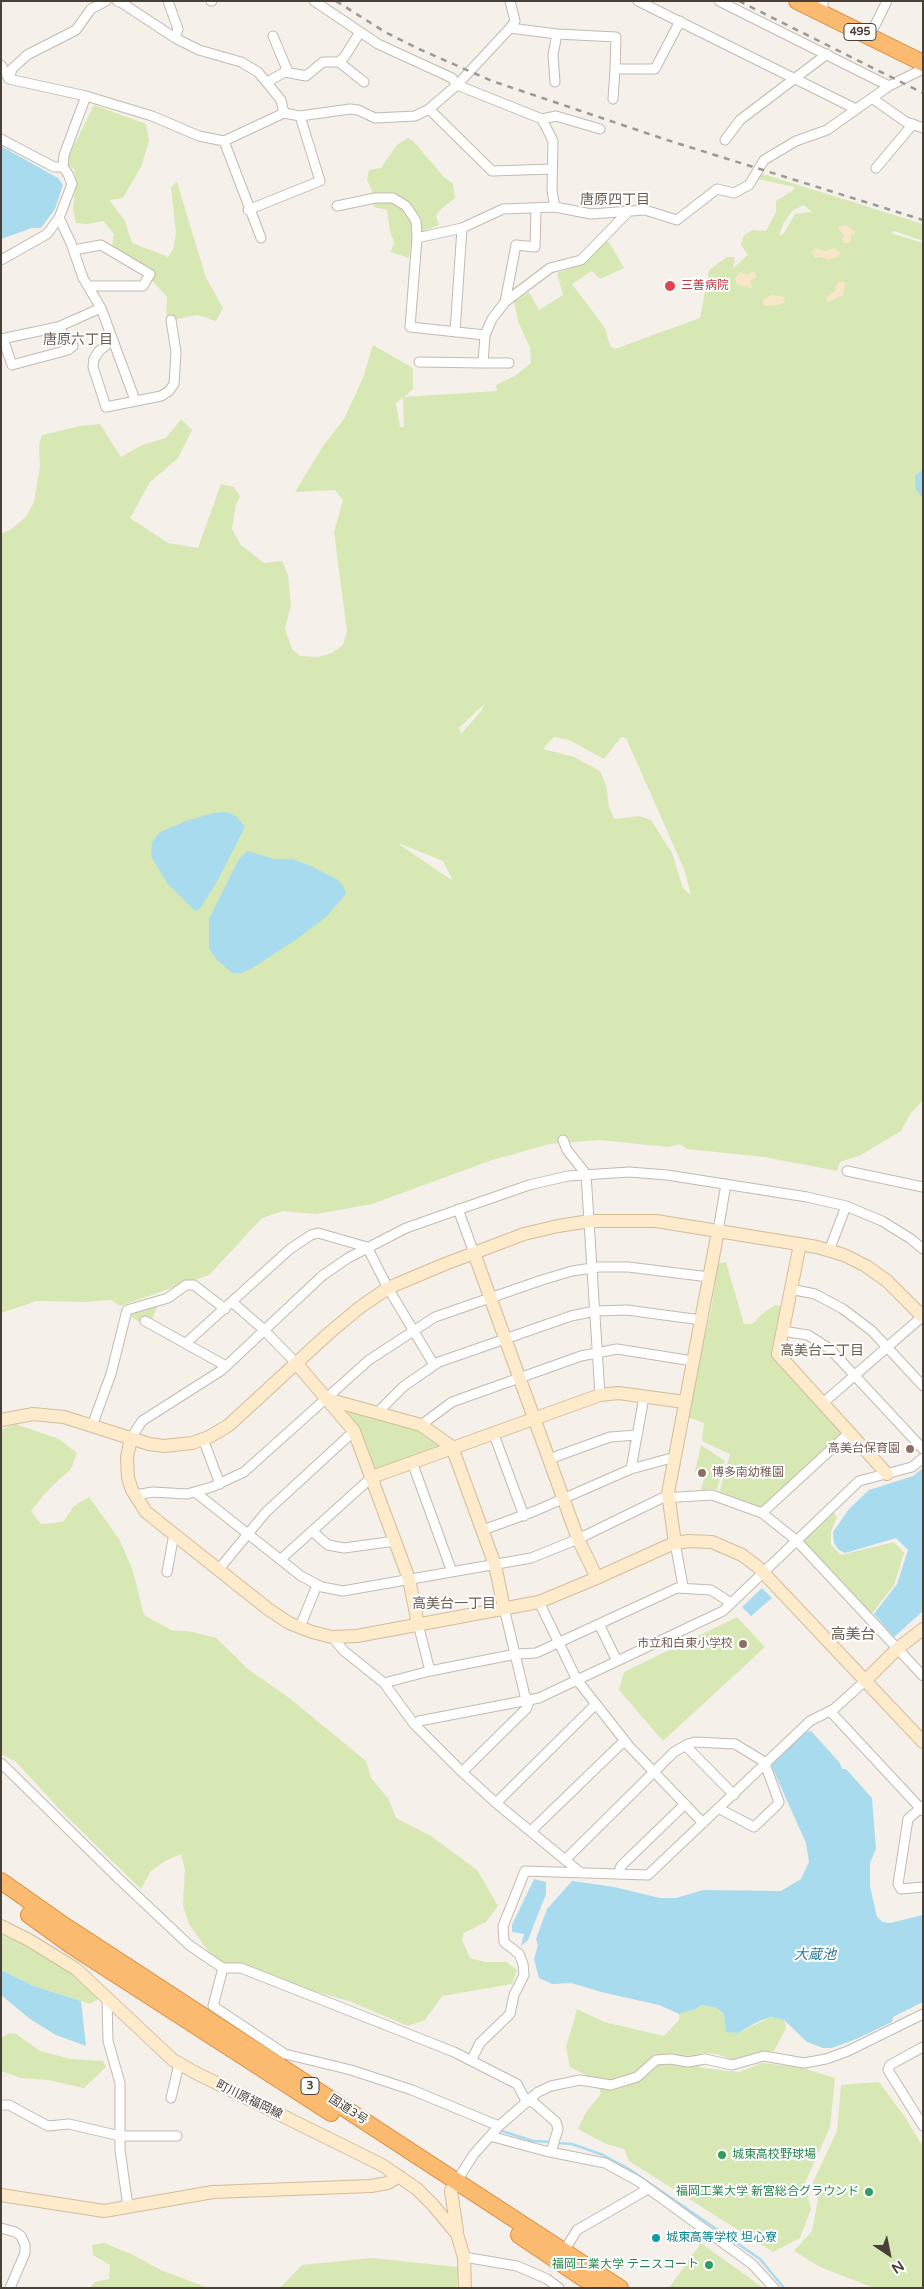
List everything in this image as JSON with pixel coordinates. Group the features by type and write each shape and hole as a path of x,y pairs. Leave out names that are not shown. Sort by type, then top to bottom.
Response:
{"highway":[{"name":"495","path":"797,1 823,8 869,37 923,63"},
{"name":"国道3号","path":"1,1881 454,2187 598,2288"},
{"name":"国道3号","path":"1,1895 72,1946 454,2187 564,2251 620,2288"}],"street":[{"path":"9,79 12,69 27,55 76,30 91,9 106,1"},
{"path":"117,1 175,38 199,50 241,62 258,72 281,100 284,114"},
{"path":"168,1 178,29 175,38"},
{"path":"314,1 378,44 452,78 457,85 542,119 556,116 600,129"},
{"path":"1,65 9,79 86,96 152,116 199,136 224,142 284,114 300,116 350,109 358,110 375,118 387,119 415,116 429,109 457,85 510,28 515,21 510,1"},
{"path":"638,1 856,110"},
{"path":"719,1 889,86"},
{"path":"869,37 887,1"},
{"path":"615,69 654,69 680,21"},
{"path":"510,28 557,34 616,37 613,99"},
{"path":"340,62 360,32"},
{"path":"555,82 553,55 557,34"},
{"path":"273,36 288,72"},
{"path":"725,140 740,120 827,54"},
{"path":"267,82 285,72 306,76 323,62 340,62 364,82"},
{"path":"418,238 462,228 502,209 555,207 591,214 645,210 677,220 717,189 734,192 749,185 764,160 796,140 827,130 889,86 923,69"},
{"path":"1,260 48,234 59,218 72,184 63,167 64,155 86,96"},
{"path":"873,99 913,124 923,128"},
{"path":"429,109 492,171 552,169"},
{"path":"248,210 320,181 300,116"},
{"path":"542,119 553,141 552,190 555,207"},
{"path":"876,168 913,124"},
{"path":"1,139 54,167 63,167"},
{"path":"224,142 248,210 261,238"},
{"path":"337,206 375,198 393,198 406,206 416,221 418,238 410,327 484,335"},
{"path":"505,302 516,245 535,247 536,209"},
{"path":"483,363 484,335 492,319 505,302 550,268 581,260 628,211"},
{"path":"59,218 83,278 102,308 135,400"},
{"path":"455,332 462,228"},
{"path":"74,252 79,249 101,245 150,274 143,286 88,286"},
{"path":"58,327 73,346 68,350 12,365 2,339 58,327 102,308"},
{"path":"113,340 99,350 94,359 93,367 106,407 161,396 170,391 174,384 176,352 171,320"},
{"path":"419,362 509,363"},
{"path":"563,1140 567,1150 586,1174 600,1395"},
{"path":"847,1171 923,1187"},
{"path":"923,1249 882,1221 846,1206 807,1197 667,1175 629,1172 586,1174 529,1184 406,1228 367,1247 322,1276 263,1329 226,1366 208,1380 153,1412 142,1421 131,1438 127,1457 128,1478 146,1512 288,1623 332,1637 357,1636 539,1602 675,1543 688,1541 712,1542 727,1547 742,1555 763,1572 923,1742"},
{"path":"682,1586 668,1498 726,1184"},
{"path":"829,1251 846,1206"},
{"path":"458,1209 578,1539 597,1578"},
{"path":"1,1420 33,1414 64,1417 149,1444 164,1446 178,1446 203,1439 229,1424 359,1308 388,1288 524,1234 590,1221 656,1221 800,1244 829,1251 866,1266 887,1281 923,1316 823,1403"},
{"path":"186,1343 290,1249 311,1235 318,1233 367,1247 388,1288 434,1365"},
{"path":"800,1244 778,1354 887,1474"},
{"path":"135,1494 153,1492 187,1494 220,1484 244,1472 369,1360 435,1317 542,1280 593,1268 628,1267 709,1277"},
{"path":"92,1426 111,1374 127,1310 168,1298 186,1285 194,1285 225,1309"},
{"path":"790,1289 815,1294 843,1309 872,1331 923,1386"},
{"path":"232,1302 263,1329 354,1431 409,1579 430,1671"},
{"path":"377,1413 404,1386 434,1365 505,1338 571,1316 595,1311 628,1310 701,1320"},
{"path":"145,1321 226,1366"},
{"path":"782,1331 808,1335 830,1350 923,1448"},
{"path":"421,1425 452,1402 520,1377 598,1353 618,1349 693,1361"},
{"path":"280,1559 372,1477 600,1395 618,1393 685,1402"},
{"path":"631,1470 644,1397"},
{"path":"327,1399 421,1425 452,1447 495,1565 525,1696 529,1700"},
{"path":"219,1569 266,1512 354,1431"},
{"path":"493,1432 524,1516"},
{"path":"762,1513 850,1432"},
{"path":"549,1458 610,1437 637,1435"},
{"path":"203,1439 220,1484"},
{"path":"483,1530 524,1516 631,1470 675,1458"},
{"path":"414,1724 419,1721 538,1698 723,1611 860,1481 912,1467 923,1458"},
{"path":"412,1462 452,1572"},
{"path":"195,1492 301,1576 317,1585 343,1591 531,1558 578,1539 662,1498 712,1495 762,1513 796,1540 923,1676"},
{"path":"312,1531 328,1545 344,1548 395,1541"},
{"path":"167,1572 174,1534"},
{"path":"300,1627 317,1585"},
{"path":"384,1683 430,1671 516,1654 536,1653 682,1586 711,1590 731,1603"},
{"path":"539,1602 577,1680 624,1741 703,1823"},
{"path":"599,1624 617,1661"},
{"path":"474,2062 472,2059 480,2043 510,2014 514,1995 524,1975 523,1964 519,1954 504,1942 503,1926 525,1871 648,1875 810,1721 830,1711 897,1649 923,1629"},
{"path":"332,1637 344,1651 384,1683 414,1724 462,1772 496,1803 581,1873"},
{"path":"462,1772 528,1708 529,1700"},
{"path":"496,1803 596,1704"},
{"path":"830,1711 922,1808 908,1819 898,1884 901,1889 923,1887"},
{"path":"531,1831 624,1741"},
{"path":"566,1860 674,1752 695,1742 735,1744 763,1761 779,1802 754,1827 718,1808"},
{"path":"686,1746 734,1795"},
{"path":"1,1763 188,1944 223,1968 241,1968 432,2043 517,2084 526,2101"},
{"path":"618,1874 621,1866 685,1804"},
{"name":"町川原福岡線","path":"1,1926 29,1940 76,1969 162,2051 179,2064 382,2165 399,2176 433,2204 457,2234 464,2257 465,2288"},
{"path":"223,1968 213,2006 285,2054 351,2070 412,2090 499,2126"},
{"path":"107,1997 108,2041 120,2083 120,2150 128,2207"},
{"path":"457,2234 454,2187 474,2154 499,2126 538,2092 551,2086 580,2080 612,2085 637,2077 656,2060 671,2059 688,2062 705,2059 732,2065 764,2056 804,2063 826,2059 848,2051 923,2014"},
{"path":"922,2047 890,2065 888,2070 923,2126"},
{"path":"171,2098 179,2064"},
{"path":"526,2101 534,2102 556,2122 558,2129 551,2152"},
{"path":"1,2105 9,2105 48,2126 69,2124 120,2136 177,2136"},
{"path":"490,2136 551,2152 605,2163 648,2189 752,2264 774,2288"},
{"path":"1,2195 104,2211 213,2192 371,2186 388,2183 399,2176"},
{"path":"564,2251 577,2230 648,2189"},
{"path":"1,2228 21,2236 25,2245 25,2253 10,2288"},
{"path":"464,2257 517,2266 547,2279 559,2288"}],"green space":[{"path":"94,105 146,124 149,141 141,167 123,198 109,200 125,221 132,243 168,257 173,249 176,233 171,187 177,182 206,278 223,308 216,321 198,315 166,321 167,297 135,262 120,260 112,246 114,234 103,221 87,224 76,223 73,210 76,181 74,169 65,164"},
{"path":"408,138 414,142 444,177 453,184 455,198 440,210 436,216 439,225 421,232 411,245 409,258 391,252 394,242 390,231 387,210 374,207 372,191 367,180 369,170 381,168 397,145"},
{"path":"760,173 923,224 923,241 894,231 891,233 923,243 923,1100 911,1113 901,1131 861,1155 840,1162 837,1171 764,1157 687,1149 680,1144 668,1147 600,1140 550,1144 492,1160 372,1204 316,1214 283,1211 262,1218 209,1275 120,1306 111,1300 85,1302 37,1301 1,1313 1,534 10,530 26,517 34,502 40,467 39,445 42,435 80,426 100,424 121,457 142,445 166,438 181,419 192,430 178,458 150,482 130,518 168,543 198,548 221,484 234,487 240,496 236,504 232,529 241,545 264,563 282,561 288,575 291,605 285,629 292,649 300,656 318,657 332,653 343,645 347,631 334,532 343,500 335,490 295,492 323,446 344,419 363,378 373,345 413,368 413,389 404,397 497,391 496,385 515,376 531,363 530,347 519,324 514,302 529,292 539,310 563,295 557,273 584,263 603,241 609,242 624,268 600,279 592,271 572,284 605,328 610,346 615,349 700,318 709,270 727,257 735,257 733,268 748,255 741,245 744,235 753,230 766,231 776,212 776,201 795,187 757,179","holes":["804,205 812,212 795,214 784,233 779,236 783,224 792,211","403,397 404,427 400,427 396,403","484,704 482,710 461,734 459,728","554,737 569,740 604,759 621,737 626,738 684,869 691,895 683,888 672,853 651,820 639,816 614,819 609,807 606,785 600,771 574,757 543,749","400,845 443,861 453,881"]},
{"path":"726,1262 744,1324 752,1324 775,1305 781,1306 775,1356 844,1433 760,1509 719,1494 730,1454 702,1441 704,1423 688,1417 702,1340 704,1340 711,1310 718,1263"},
{"path":"158,1305 152,1320 143,1317 140,1322 130,1316 131,1312"},
{"path":"350,1410 423,1430 442,1447 375,1471 346,1414"},
{"path":"15,1424 59,1439 77,1453 71,1469 48,1490 31,1511 41,1524 63,1522 74,1506 89,1497 119,1539 132,1568 144,1615 171,1630 193,1632 216,1638 248,1669 288,1697 366,1761 371,1778 388,1798 396,1818 431,1836 478,1871 498,1906 486,1922 464,1933 462,1940 470,1958 485,1962 506,1962 517,1970 512,1984 442,1996 425,2020 408,2026 349,2001 217,1964 189,1924 183,1905 185,1869 181,1854 165,1861 151,1871 141,1889 65,1815 16,1762 1,1754 1,1429"},
{"path":"701,1445 725,1461 717,1489 701,1490 705,1475 695,1472"},
{"path":"833,1512 837,1517 831,1532 831,1545 841,1555 894,1542 904,1553 894,1585 871,1615 802,1542"},
{"path":"737,1617 765,1647 663,1741 619,1690 624,1672"},
{"path":"1,1932 11,1935 85,1981 100,1998 90,2004 34,1986 1,1970"},
{"name":"城東高校野球場","path":"701,2005 717,2008 724,2014 726,2031 738,2033 771,2017 784,2020 786,2028 774,2051 755,2054 743,2059 730,2059 716,2054 702,2053 695,2057 701,2068 739,2072 762,2063 800,2067 835,2078 830,2127 805,2183 811,2209 800,2238 773,2252 629,2161 624,2149 606,2144 578,2129 586,2112 601,2094 599,2088 586,2075 570,2067 566,2047 577,2009 604,2022 664,2036 679,2020 679,2014 696,2009"},
{"path":"9,2033 16,2034 40,2051 71,2059 103,2061 106,2067 84,2088 48,2080 21,2078 1,2071 1,2038"},
{"name":"福岡工業大学 新宮総合グラウンド","path":"879,2082 907,2120 923,2147 923,2288 874,2288 820,2267 794,2251 812,2231 818,2200 812,2184 837,2131 841,2085"},
{"path":"104,2243 131,2254 163,2271 209,2288 90,2288 95,2282 109,2279 110,2265 93,2255 92,2245"},
{"name":"福岡工業大学 テニスコート","path":"701,2243 762,2287 763,2288 669,2288"},
{"path":"371,2258 458,2267 457,2288 280,2288 302,2265"}],"sand":[{"path":"846,225 856,233 851,236 851,242 844,243 842,239 844,235 838,227"},
{"path":"816,248 824,251 835,248 840,253 837,257 829,260 821,257 815,258 811,252"},
{"path":"754,271 757,277 750,281 753,289 737,284 735,279 740,272 747,275"},
{"path":"839,281 845,283 843,295 827,303 826,297 836,290"},
{"path":"772,295 784,297 785,302 779,305 764,306 762,300"}],"water":[{"path":"1,146 58,178 63,185 55,209 41,228 32,228 1,239"},
{"path":"923,470 923,498 916,490 915,475"},
{"path":"226,812 236,816 245,827 219,878 200,909 195,911 167,883 151,856 152,842 160,832 186,821 213,813"},
{"path":"247,851 274,859 293,859 311,866 338,880 344,887 346,894 327,916 297,939 254,967 242,973 232,973 217,960 209,948 209,919 239,859"},
{"path":"923,1468 923,1611 894,1637 874,1614 897,1584 908,1550 896,1538 845,1553 839,1550 834,1543 833,1532 849,1509 869,1490 913,1476"},
{"path":"762,1588 772,1598 751,1616 742,1607"},
{"name":"大蔵池","path":"811,1731 840,1763 842,1769 846,1769 872,1798 876,1849 870,1863 870,1886 877,1917 883,1922 890,1923 923,1915 923,2002 893,2017 892,2022 856,2039 832,2048 823,2048 807,2042 784,2020 771,2017 759,2021 738,2033 726,2032 724,2014 717,2008 701,2005 696,2009 679,2014 659,2005 571,1983 552,1984 539,1978 534,1959 538,1945 536,1939 547,1909 572,1881 614,1887 660,1898 676,1898 703,1890 781,1891 801,1879 809,1862 806,1843 772,1764 806,1732"},
{"path":"534,1879 546,1882 546,1894 528,1940 521,1946 524,1934 512,1932 512,1925"},
{"path":"1,1970 34,1986 81,2001 86,2046 56,2035 30,2019 1,1995"}],"waterway":[{"path":"499,2130 533,2141 551,2142"},
{"path":"557,2143 572,2144 603,2155 629,2169 760,2259 784,2288"}],"railway":[{"path":"336,1 385,32 492,81 667,140 923,220"},
{"path":"739,1 923,93"}],"place":[{"name":"三善病院","path":"670,286"},
{"name":"高美台保育園","path":"910,1449"},
{"name":"博多南幼稚園","path":"702,1473"},
{"name":"市立和白東小学校","path":"743,1644"},
{"name":"城東高校野球場","path":"722,2155"},
{"name":"福岡工業大学 新宮総合グラウンド","path":"869,2192"},
{"name":"城東高等学校 坦心寮","path":"656,2238"},
{"name":"福岡工業大学 テニスコート","path":"709,2265"}],"district":[{"name":"唐原四丁目","path":"615,200"},
{"name":"唐原六丁目","path":"78,340"},
{"name":"高美台二丁目","path":"822,1351"},
{"name":"高美台一丁目","path":"454,1604"},
{"name":"高美台","path":"853,1635"}]}
